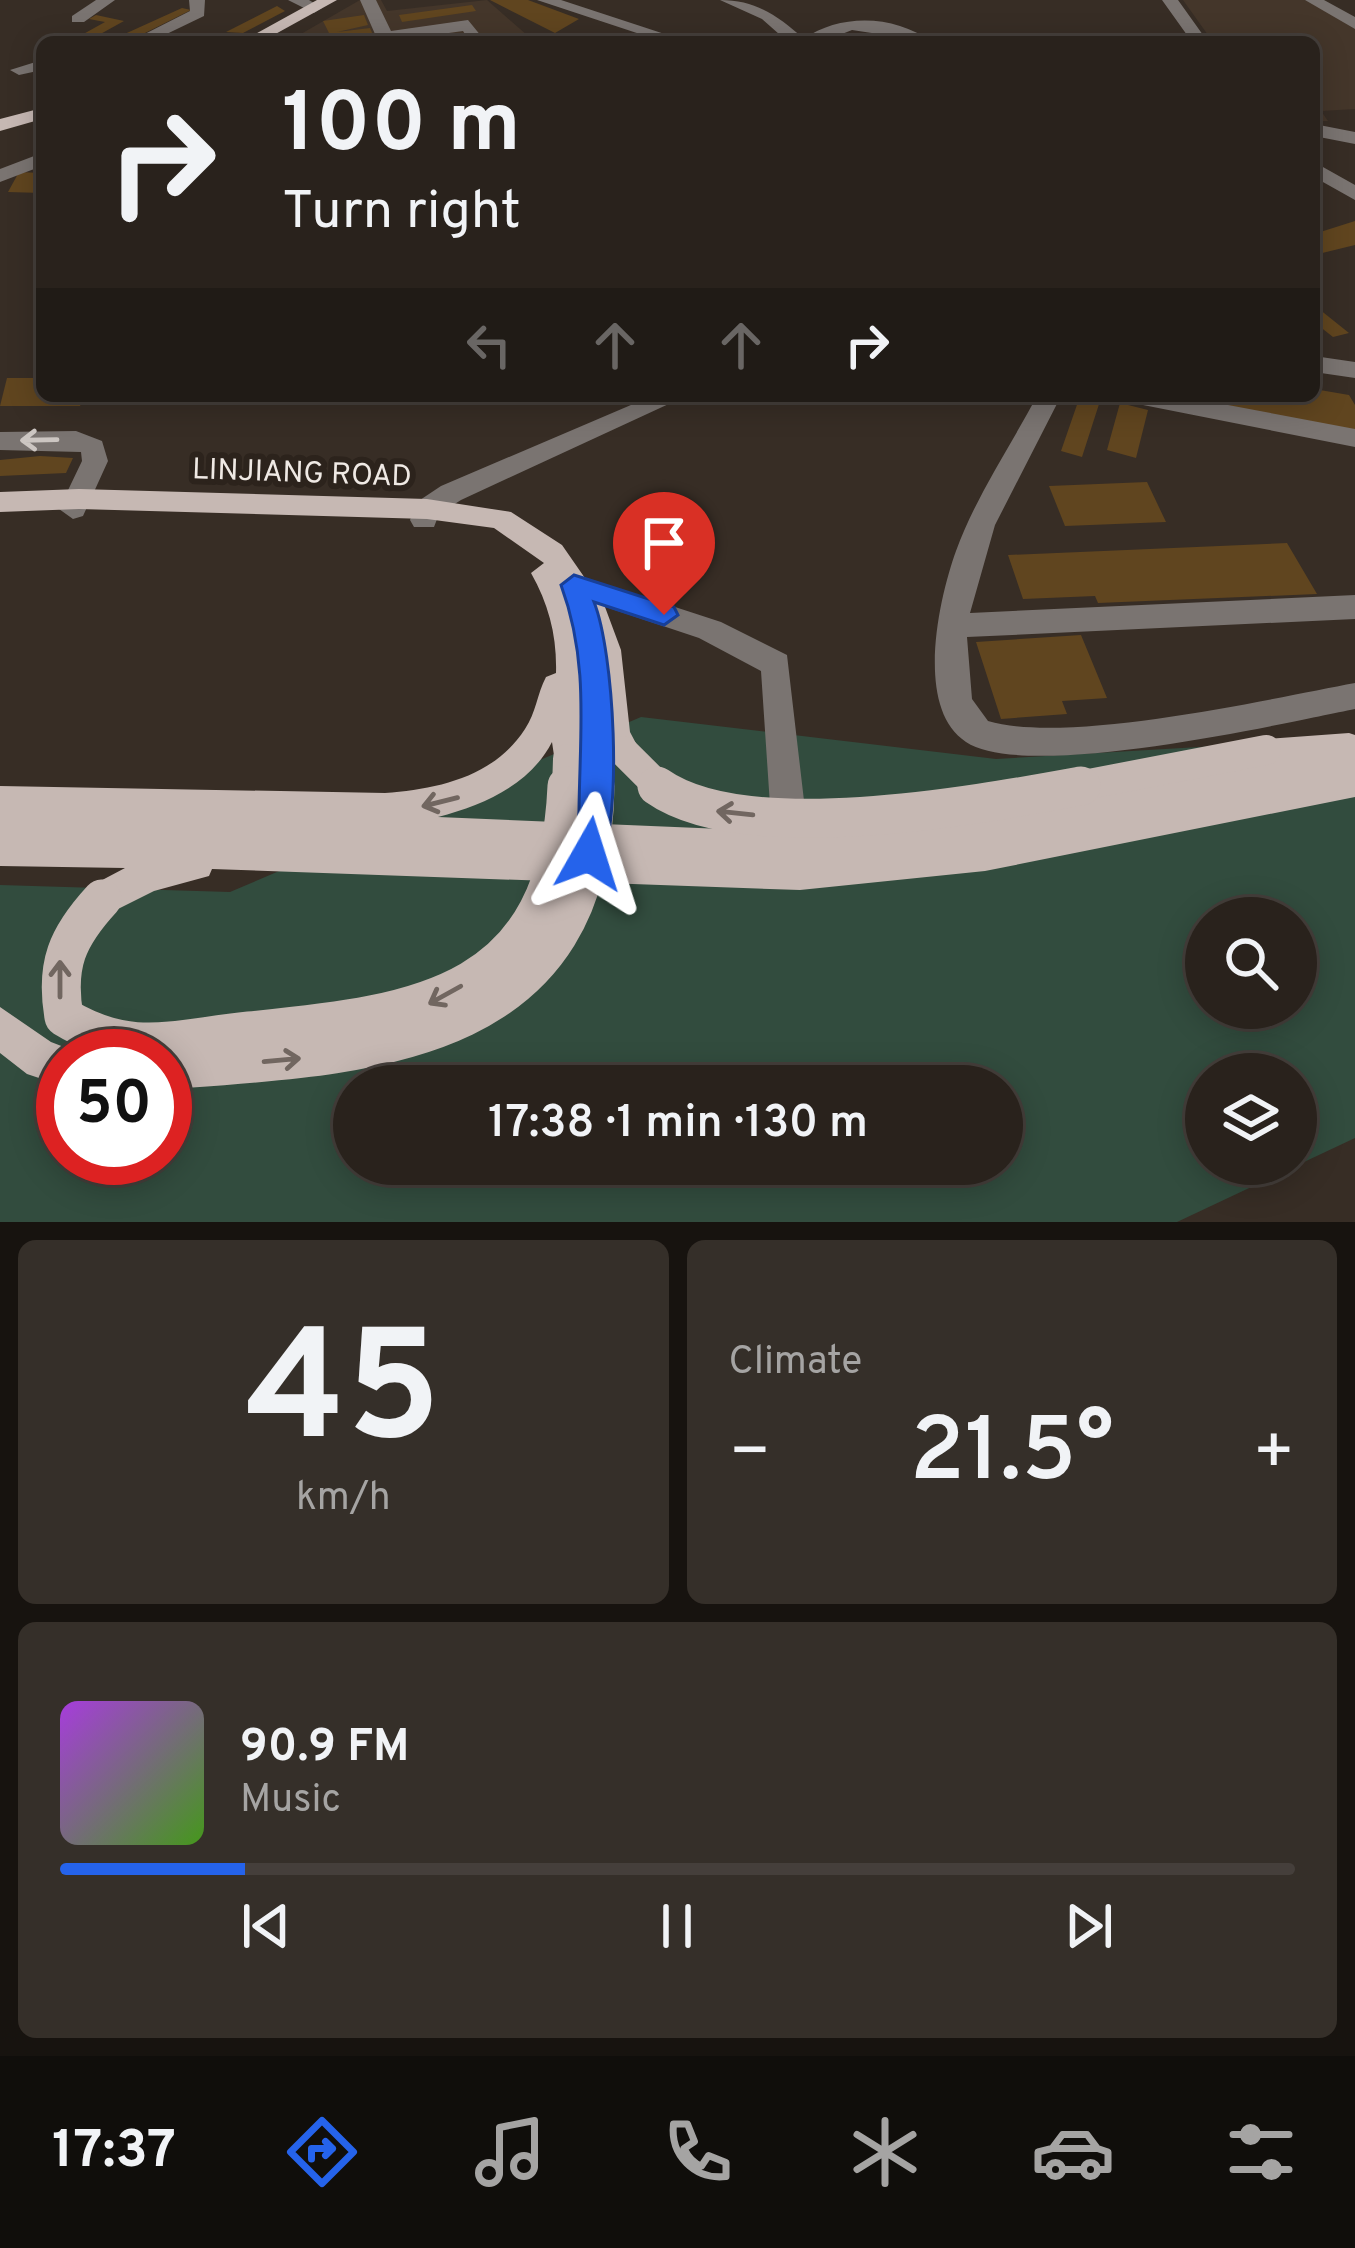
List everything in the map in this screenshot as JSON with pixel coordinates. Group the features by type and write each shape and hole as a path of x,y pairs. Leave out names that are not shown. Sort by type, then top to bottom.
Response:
{"main road":[{"path":"273,36 342,0"},
{"path":"261,36 322,4"},
{"path":"0,122 36,112"},
{"name":"LINJIANG ROAD","path":"0,502 425,514 499,532 536,560 601,632 614,732 581,753"},
{"name":"LINJIANG ROAD","path":"0,513 76,504"},
{"path":"192,1068 353,1054 431,1036 500,998 550,949 582,889 595,820 581,753 567,591"},
{"path":"0,801 416,808 581,753 697,807 803,816 942,810 1075,790 1266,750 1355,747"},
{"path":"244,853 148,874 102,899 69,933 55,974 64,1017 109,1042 363,1022 430,1004 486,972 529,931 555,879 581,753"},
{"path":"0,826 335,830 791,848 974,830 1355,762"},
{"path":"0,850 244,853 800,873 985,854 1355,782"},
{"path":"0,1027 36,1056"}],"street":[{"path":"78,19 107,0"},
{"path":"149,16 184,0"},
{"path":"149,36 199,13 197,0"},
{"path":"296,0 322,4"},
{"path":"368,0 385,36"},
{"path":"545,0 636,19 669,36"},
{"path":"728,0 768,16 791,36"},
{"path":"1170,0 1196,36"},
{"path":"1312,0 1355,24"},
{"path":"392,36 468,25 474,36"},
{"path":"822,36 832,30 875,25 906,36"},
{"path":"19,70 36,66"},
{"path":"1320,131 1355,138"},
{"path":"0,176 36,161"},
{"path":"1320,171 1352,190"},
{"path":"1320,365 1355,370"},
{"path":"425,514 451,493 660,402"},
{"path":"1046,402 965,566 954,626 952,701 982,736 1005,744 1064,742 1355,697"},
{"path":"1169,402 1355,438"},
{"path":"0,442 86,442 95,461 76,504"},
{"path":"567,591 710,630 776,664 791,848"},
{"path":"954,626 1355,607"}],"shaded area":[{"path":"360,0 381,0 387,11 487,0 528,36 297,36"},
{"path":"1183,0 1309,0 1355,29 1355,109 1321,111 1328,121 1320,121 1320,36 1209,36"}],"green space":[{"path":"641,717 996,759 1355,738 1355,1138 1317,1156 1317,1053 1185,1053 1185,1185 1255,1185 1177,1222 0,1222 0,885 230,892"}],"building":[{"path":"490,0 528,0 579,19 555,33"},
{"path":"472,5 476,11 402,22 399,15"},
{"path":"277,6 285,11 243,33 226,32"},
{"path":"182,8 191,10 139,36 120,36"},
{"path":"96,15 124,21 97,36 80,36 105,22 89,19"},
{"path":"364,15 368,25 337,32 370,28 373,35 309,36 329,33 323,21"},
{"path":"19,172 36,173 36,193 8,192"},
{"path":"1355,221 1355,245 1320,254 1320,232"},
{"path":"1320,310 1349,333 1333,337 1320,327"},
{"path":"7,378 36,378 36,402 82,402 80,406 0,406"},
{"path":"1320,390 1349,395 1355,405 1355,431 1221,406 1221,402 1320,402"},
{"path":"1078,402 1100,402 1082,457 1061,451"},
{"path":"1120,403 1148,410 1136,458 1107,450"},
{"path":"73,458 66,473 0,476 0,460"},
{"path":"1147,482 1166,522 1065,526 1049,486"},
{"path":"1287,543 1317,594 1098,603 1095,596 1023,599 1008,555"},
{"path":"1081,635 1107,698 1062,701 1067,714 1001,719 976,642"}],"route":[{"path":"589,854 595,820 595,662 593,634 574,585 664,615"}]}
